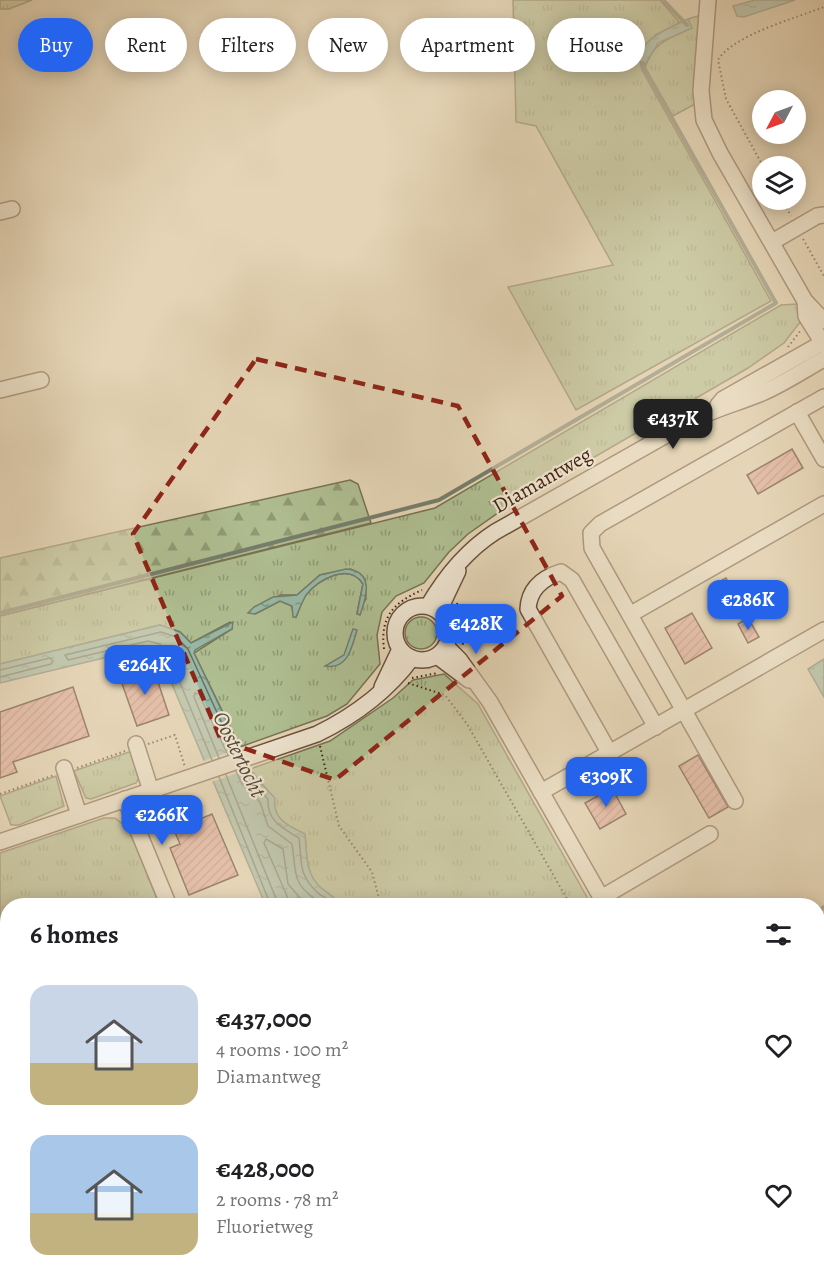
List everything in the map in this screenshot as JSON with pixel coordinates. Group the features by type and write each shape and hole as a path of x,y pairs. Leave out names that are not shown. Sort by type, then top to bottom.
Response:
{"street":[{"path":"708,0 701,80 704,120 720,153 805,301 824,321"},
{"path":"772,242 817,216 824,215"},
{"path":"805,301 806,315 823,348"},
{"name":"Diamantweg","path":"433,609 461,562 477,544 714,409 727,407 765,392 823,348"},
{"path":"0,390 41,380"},
{"path":"735,801 592,548 591,533 600,524 824,397"},
{"path":"797,412 824,459"},
{"path":"631,614 824,504"},
{"path":"609,752 528,609 528,597 547,576 561,572 572,580 656,727"},
{"path":"412,607 433,609 449,627 442,651 428,660 406,654 395,634 399,618 412,607"},
{"path":"541,792 824,630"},
{"path":"442,651 478,687 602,898"},
{"path":"1,838 79,815 316,734 344,720 394,682 406,654"},
{"path":"137,746 151,791"},
{"path":"65,770 79,815"},
{"path":"125,799 166,898"},
{"path":"610,898 710,834"}],"path":[{"path":"758,156 726,99 718,60 722,52 740,41 824,7"},
{"path":"385,654 383,636 386,616 398,602 424,589"},
{"path":"457,601 464,654"},
{"path":"446,672 407,680 446,695 467,724 566,898"},
{"path":"316,734 339,826 372,872 379,898"},
{"path":"0,794 65,770 176,735 195,776"}],"highlighted area":[{"path":"256,359 458,406 562,596 335,780 221,740 133,534"}],"green space":[{"path":"0,0 32,0 9,9 0,9"},
{"path":"513,0 660,0 680,23 655,35 645,62 645,18 547,18 547,72 643,72 771,301 576,410 508,287 613,265 536,126 516,122 515,72 535,72 535,18 513,18"},
{"path":"701,15 694,80 695,104 673,116 645,67 658,46 692,28 688,19"},
{"path":"797,304 804,317 784,343 748,368 498,513 468,534 449,552 424,583 396,596 382,612 377,635 380,664 347,704 327,716 240,747 194,653 232,629 230,622 191,643 180,632 160,625 0,664 0,616 435,508 781,305","holes":["351,569 365,579 366,599 357,613 363,584 357,577 342,574 334,575 311,589 303,600 296,617 292,606 280,601 255,614 280,595 297,595 320,575"]},
{"path":"350,480 358,484 371,523 0,616 0,558"},
{"path":"421,617 432,622 437,633 432,644 421,649 410,644 405,633 410,622"},
{"path":"444,674 478,704 587,898 334,898 315,882 309,869 305,834 287,825 278,817 274,798 250,769 330,741 393,698 413,680"},
{"path":"132,751 140,776 136,783 91,799 86,798 74,771"},
{"path":"56,776 64,806 19,825 11,825 0,796"},
{"path":"104,818 115,818 129,829 157,898 0,898 0,853"}],"water":[{"path":"755,0 795,0 744,17 737,16 733,6"},
{"path":"688,19 692,28 658,43 645,65 645,46 662,32"},
{"path":"346,569 361,574 365,579 366,593 360,615 357,614 363,584 357,577 350,574 334,575 318,583 306,595 296,617 293,617 292,606 280,601 255,614 248,613 254,607 273,597 297,595 320,575"},
{"name":"Oostertocht","path":"233,622 232,629 195,650 194,653 253,776 275,798 276,811 282,821 305,834 309,869 312,876 315,882 334,898 263,898 157,649 145,648 0,683 0,664 160,625 180,632 191,643"},
{"path":"353,629 357,630 348,656 339,664 325,666 344,655"},
{"path":"824,659 824,697 808,669"}],"pier":[{"path":"243,747 253,768 211,782 203,761"}],"building":[{"path":"792,449 803,468 758,494 747,475"},
{"path":"726,578 736,597 726,603 715,584"},
{"path":"692,613 712,648 685,664 665,628"},
{"path":"748,618 759,637 748,643 738,624"},
{"path":"153,667 169,715 137,726 120,678"},
{"path":"73,687 89,736 13,762 17,772 0,778 0,712"},
{"path":"698,755 728,807 709,818 679,766"},
{"path":"612,788 626,814 600,829 585,803"},
{"path":"212,814 238,875 189,895 170,848 180,844 174,830"}],"waterway":[{"path":"663,0 687,25"},
{"path":"0,613 439,500 776,303 645,70"}]}
